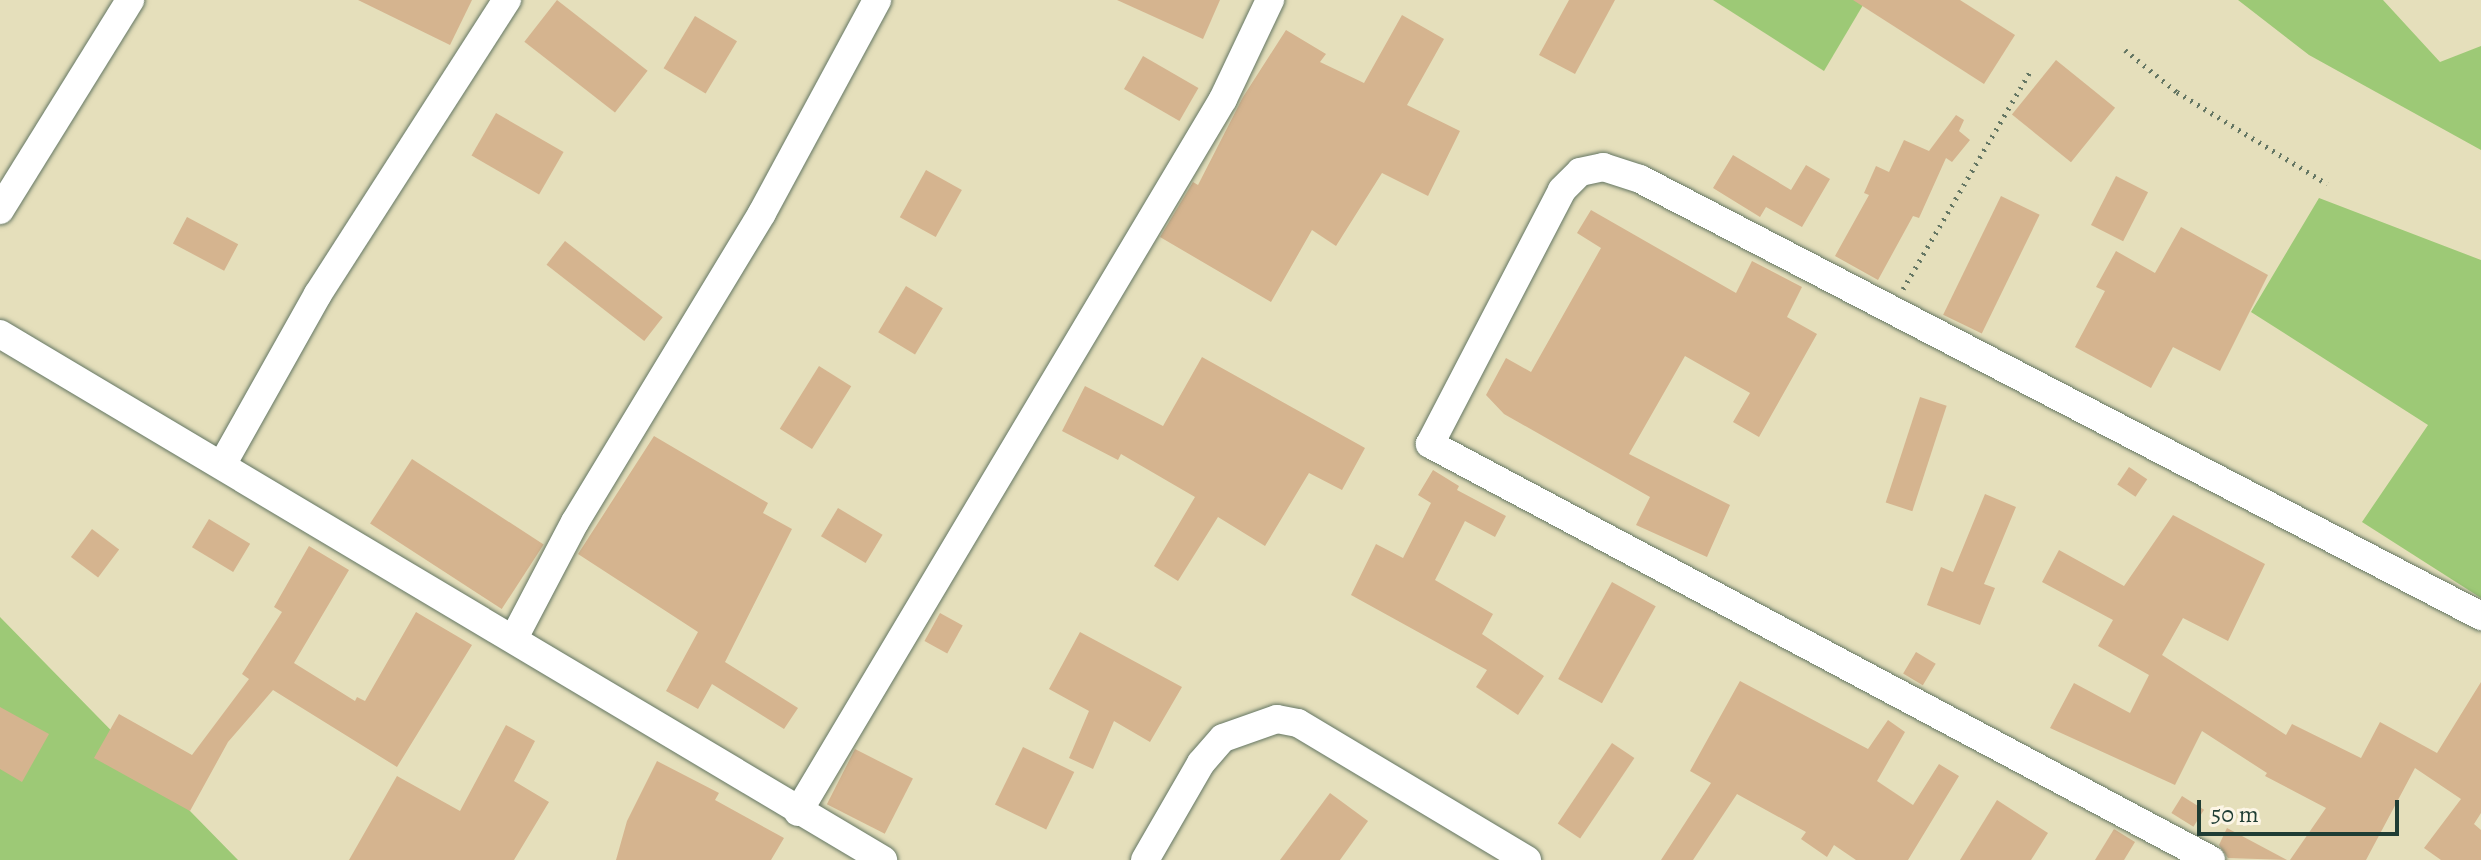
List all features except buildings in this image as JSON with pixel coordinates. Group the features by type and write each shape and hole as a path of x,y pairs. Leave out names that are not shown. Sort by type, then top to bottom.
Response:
{"street":[{"path":"0,210 130,0"},
{"path":"222,465 318,294 507,0"},
{"path":"514,638 575,522 762,213 877,0"},
{"path":"798,812 1223,99 1270,0"},
{"path":"2211,860 1430,444 1562,190 1590,167 1640,179 2481,616"},
{"path":"0,334 883,860"},
{"path":"1145,860 1201,763 1223,738 1277,719 1298,723 1527,860"}],"path":[{"path":"2125,50 2177,92 2327,184"},
{"path":"1891,309 2030,72"}],"green space":[{"path":"1713,0 1866,0 1824,71"},
{"path":"2238,0 2383,0 2440,62 2481,46 2481,150 2309,55"},
{"path":"2319,198 2481,260 2481,598 2362,522 2428,425 2251,312"},
{"path":"0,617 190,811 238,860 0,860"}]}
